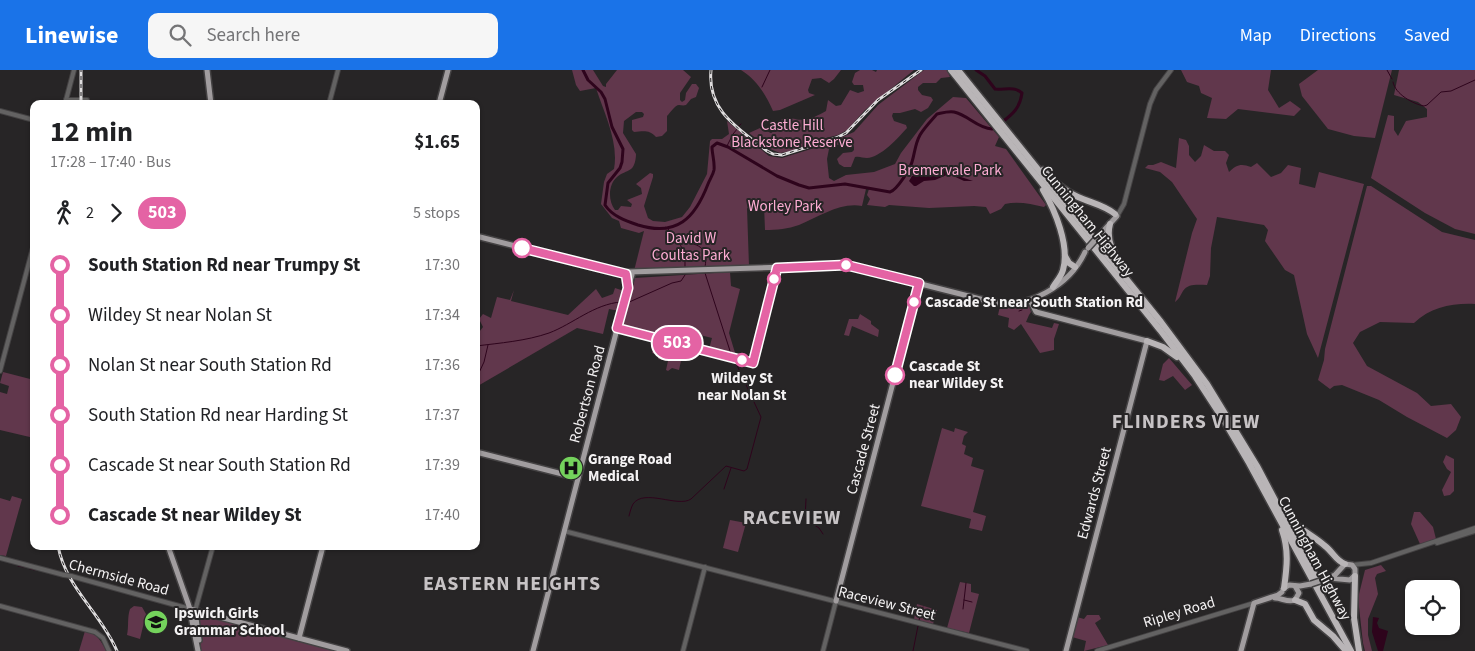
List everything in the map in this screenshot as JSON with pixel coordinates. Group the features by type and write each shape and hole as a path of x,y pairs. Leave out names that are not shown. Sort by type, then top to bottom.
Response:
{"highway":[{"name":"Cunningham Highway","path":"951,70 998,125 1021,148 1139,295 1207,384 1233,425 1311,566 1352,651"},
{"name":"Cunningham Highway","path":"958,70 1032,172 1154,322 1194,376 1232,434 1352,651"},
{"path":"1021,148 1061,187 1074,195 1115,213"},
{"path":"1032,172 1056,216 1061,235 1064,253 1063,271 1053,287"},
{"path":"1111,222 1113,225 1109,234 1112,250 1139,295"},
{"path":"1064,253 1068,262 1074,266"},
{"path":"1147,341 1168,350 1194,376"},
{"path":"1263,488 1281,526 1286,543 1288,564 1283,590"},
{"path":"1274,498 1297,526 1323,544 1338,561 1349,564"},
{"path":"1355,574 1354,618 1359,651"},
{"path":"1295,600 1304,603 1314,620 1346,651"}],"main road":[{"path":"206,70 210,100"},
{"path":"441,100 448,70"},
{"path":"480,237 629,276 643,273 843,265 996,302 1012,304 1030,300 1063,280 1111,222 1115,213"},
{"name":"Robertson Road","path":"533,651 628,288 629,276"},
{"name":"Cascade Street","path":"836,601 919,283"},
{"path":"1030,300 1036,312 1147,341"},
{"name":"Edwards Street","path":"1066,651 1147,341"},
{"path":"480,453 578,478"},
{"path":"170,550 183,586 194,606 197,618 199,651"},
{"path":"299,638 322,550"},
{"path":"1309,585 1299,593 1295,600 1289,601 1284,599 1283,590 1289,585 1309,585 1326,579 1349,564 1355,574 1349,580 1342,578 1326,579"},
{"path":"1340,570 1342,578"},
{"path":"1295,586 1299,593"},
{"name":"Ripley Road","path":"1254,603 1278,595 1283,590"},
{"name":"Ripley Road","path":"1270,598 1284,599"},
{"path":"1241,651 1254,603"},
{"path":"194,606 199,651"},
{"name":"Chermside Road","path":"194,606 202,612 347,651"},
{"path":"197,618 198,614 202,612"}],"street":[{"path":"68,100 74,70"},
{"path":"330,100 338,70"},
{"path":"1115,213 1124,200 1150,104 1156,90 1171,70"},
{"path":"0,111 30,119"},
{"path":"0,372 30,259"},
{"path":"1349,564 1371,563 1475,530"},
{"path":"1355,574 1360,568 1368,565 1475,530"},
{"name":"Raceview Street","path":"563,533 576,534 742,576 1027,651"},
{"path":"194,606 212,550"},
{"name":"Chermside Road","path":"0,558 194,606"},
{"path":"683,651 705,567"},
{"name":"Cascade Street","path":"823,651 836,601"},
{"name":"Ripley Road","path":"1097,651 1254,603"},
{"path":"0,606 93,631 102,637 109,651"}],"green space":[{"path":"572,70 593,70 603,86 606,87 606,84 617,70 683,70 691,77 680,93 680,100 682,102 685,100 686,93 692,84 696,84 699,88 696,97 691,99 686,105 676,106 667,116 667,131 662,136 656,137 649,132 634,132 632,130 632,120 643,117 644,114 642,112 636,112 624,121 623,133 636,154 631,169 614,180 610,193 611,202 615,210 618,210 621,206 631,207 632,204 627,200 642,194 641,188 636,184 650,173 653,174 644,206 648,218 653,221 665,222 682,217 690,207 707,174 710,141 712,139 722,139 729,134 727,121 769,156 782,158 824,145 854,132 878,105 924,70 947,70 950,77 941,78 936,83 923,83 918,87 922,95 931,97 933,100 928,108 921,112 915,109 893,113 894,121 906,125 907,128 878,155 867,158 855,157 851,167 844,167 839,164 837,159 843,153 852,152 854,147 848,144 841,144 829,149 827,159 829,178 834,181 846,175 874,172 895,164 927,119 953,97 966,98 999,137 995,146 1006,149 1046,205 1044,207 1024,203 1010,203 1005,204 1001,209 990,214 986,207 974,206 929,208 889,205 885,207 867,205 870,199 867,195 869,189 866,189 862,206 846,206 795,226 765,230 764,205 755,211 747,208 749,266 634,271 644,231 639,233 621,228 619,221 612,218 601,204 604,182 607,174 614,169 613,138 596,88 580,91 576,85"},
{"name":"Castle Hill Blackstone Reserve","path":"741,70 841,70 829,83 821,78 812,79 808,90 809,93 815,95 780,110 773,111 760,88 752,78"},
{"name":"Castle Hill Blackstone Reserve","path":"860,70 876,72 877,70 914,70 865,110 847,130 838,135 818,140 797,150 780,153 770,149 749,133 760,128 771,133 776,130 782,119 803,120 815,117 826,111 828,100 836,106 841,105 850,90 858,93 864,91 863,85 854,85 852,82 855,73"},
{"path":"1181,70 1271,70 1268,90 1279,108 1290,101 1301,109 1294,116 1238,109 1226,119 1207,118 1212,98 1201,93 1199,86 1187,82"},
{"path":"1318,70 1392,70 1375,138 1354,136 1328,129 1302,96 1299,84"},
{"path":"1399,70 1475,70 1475,234 1455,229 1425,213 1371,178 1388,115 1394,116 1394,130 1398,136 1406,121 1427,117 1427,109 1418,102 1394,95"},
{"path":"1179,138 1186,140 1189,146 1189,155 1195,162 1201,156 1204,145 1214,151 1225,151 1229,155 1226,163 1229,172 1239,165 1251,167 1257,163 1271,177 1281,173 1288,165 1301,168 1299,184 1315,188 1319,172 1364,184 1318,358 1307,334 1294,275 1285,270 1265,241 1268,230 1264,225 1217,217 1211,248 1210,276 1207,285 1194,285 1185,288 1175,302 1197,219 1172,182 1160,172 1145,168 1148,165 1161,162 1176,168"},
{"path":"1367,186 1371,186 1442,232 1475,240 1475,304 1458,304 1442,307 1427,313 1414,323 1380,322 1360,332 1353,343 1367,366 1417,393 1431,406 1451,404 1461,417 1456,430 1447,438 1379,400 1342,385 1334,386 1330,389 1318,380"},
{"path":"730,272 731,286 740,289 729,333 736,356 709,349 712,338 692,333 689,343 623,326 635,278"},
{"path":"615,288 624,291 619,311 609,309 603,334 577,328 480,385 480,331 483,327 480,318 483,314 491,318 497,297 510,300 514,290 511,301 568,315 596,289 602,298 613,294"},
{"path":"1027,305 1031,312 1026,322 1052,328 1054,323 1059,324 1054,339 1054,350 1040,353 1021,324 1014,330 1008,327 1009,318 998,315 1000,306"},
{"path":"860,314 871,321 871,324 879,330 878,337 852,326 849,336 844,335 849,319 858,319"},
{"path":"653,349 682,356 679,370 672,368 668,371 666,370 668,361 658,359 659,355 652,353"},
{"path":"1169,358 1192,385 1185,390 1173,376 1164,381 1159,380 1163,364"},
{"path":"3,372 30,379 30,437 0,430 0,392 7,394 9,386 0,383"},
{"path":"942,428 954,432 955,428 968,432 964,436 962,444 966,446 964,454 973,458 971,466 984,470 973,512 986,516 982,531 969,528 971,519 921,506"},
{"path":"1446,455 1454,459 1454,491 1450,495 1444,496 1442,490 1451,472 1443,462"},
{"path":"12,496 22,499 6,556 0,555 0,498 10,501"},
{"path":"1414,512 1420,512 1433,527 1436,539 1420,544 1411,524"},
{"path":"730,520 746,523 738,552 723,548"},
{"path":"1381,565 1386,571 1377,574 1375,578 1378,594 1368,619 1368,635 1372,651 1365,651 1358,598 1365,570"},
{"path":"960,582 971,584 971,592 979,594 969,633 947,628"},
{"path":"917,604 937,610 933,624 914,619"},
{"path":"134,606 142,607 146,614 140,639 127,635 129,612"},
{"path":"201,615 338,651 201,651 199,617"},
{"path":"1087,615 1099,615 1101,619 1095,623 1108,645 1084,651 1086,641 1072,637 1077,617 1084,619"},
{"path":"85,631 98,638 106,651 79,651"}],"shaded area":[{"path":"948,169 963,171 963,173 958,172 956,174 973,181 964,181 949,174 935,180 924,181 916,186 909,181 916,174"},
{"path":"1373,617 1379,618 1377,623 1379,628 1388,631 1383,651 1378,651 1372,632"}],"waterway":[{"path":"583,70 588,80 601,92 605,99 612,127 623,149 620,168 608,183 605,205 620,218 652,228 664,228 683,222 697,206 714,172 712,147 717,143 728,147 777,176 809,188 845,184 890,192 906,174 912,162 920,135 937,114 954,112 987,128 992,129 996,126"},
{"path":"762,87 770,70"},
{"path":"976,70 985,76 995,89 1013,89 1022,93 1020,103 1009,117 1001,123"},
{"path":"1387,70 1392,79"},
{"path":"1393,82 1397,91 1405,98 1424,106 1441,92 1451,91 1475,80"},
{"path":"727,146 738,128"},
{"path":"666,227 681,246 685,268"},
{"path":"680,241 692,243 703,250 706,260 705,267"},
{"path":"705,273 731,354"},
{"path":"627,303 672,283 681,281 685,275"},
{"path":"480,345 540,336 558,329 602,306 621,302"},
{"path":"480,370 488,345"},
{"path":"629,516 633,504 638,500 653,498 685,501 691,499 726,466 744,471 747,469 761,417 735,361"},
{"path":"724,489 731,468"},
{"path":"806,499 805,519 819,528 823,534"},
{"path":"18,566 24,567"},
{"path":"30,569 35,570"},
{"path":"963,609 966,583"},
{"path":"964,600 972,602"},
{"path":"919,620 923,607"},
{"path":"913,651 918,626"}],"railway":[{"path":"81,70 81,100"},
{"path":"711,70 711,84 719,108 735,126 767,151 782,155 846,133 878,100 921,70"},
{"path":"59,550 68,575 102,624 117,651"}],"bus line":[{"name":"503","path":"522,248 626,274 628,288 617,328 753,363 777,268 846,265 919,283 895,375"}],"place":[{"name":"Cascade St near South Station Rd","path":"914,302"},
{"name":"Wildey St near Nolan St","path":"742,360"},
{"name":"Cascade St near Wildey St","path":"895,375"},
{"name":"Grange Road Medical","path":"571,468"},
{"name":"Ipswich Girls Grammar School","path":"156,622"}],"district":[{"name":"FLINDERS VIEW","path":"1186,421"},
{"name":"RACEVIEW","path":"792,517"},
{"name":"EASTERN HEIGHTS","path":"512,583"}],"park label":[{"name":"Bremervale Park","path":"950,170"},
{"name":"Worley Park","path":"785,206"},
{"name":"David W Coultas Park","path":"691,246"}]}
